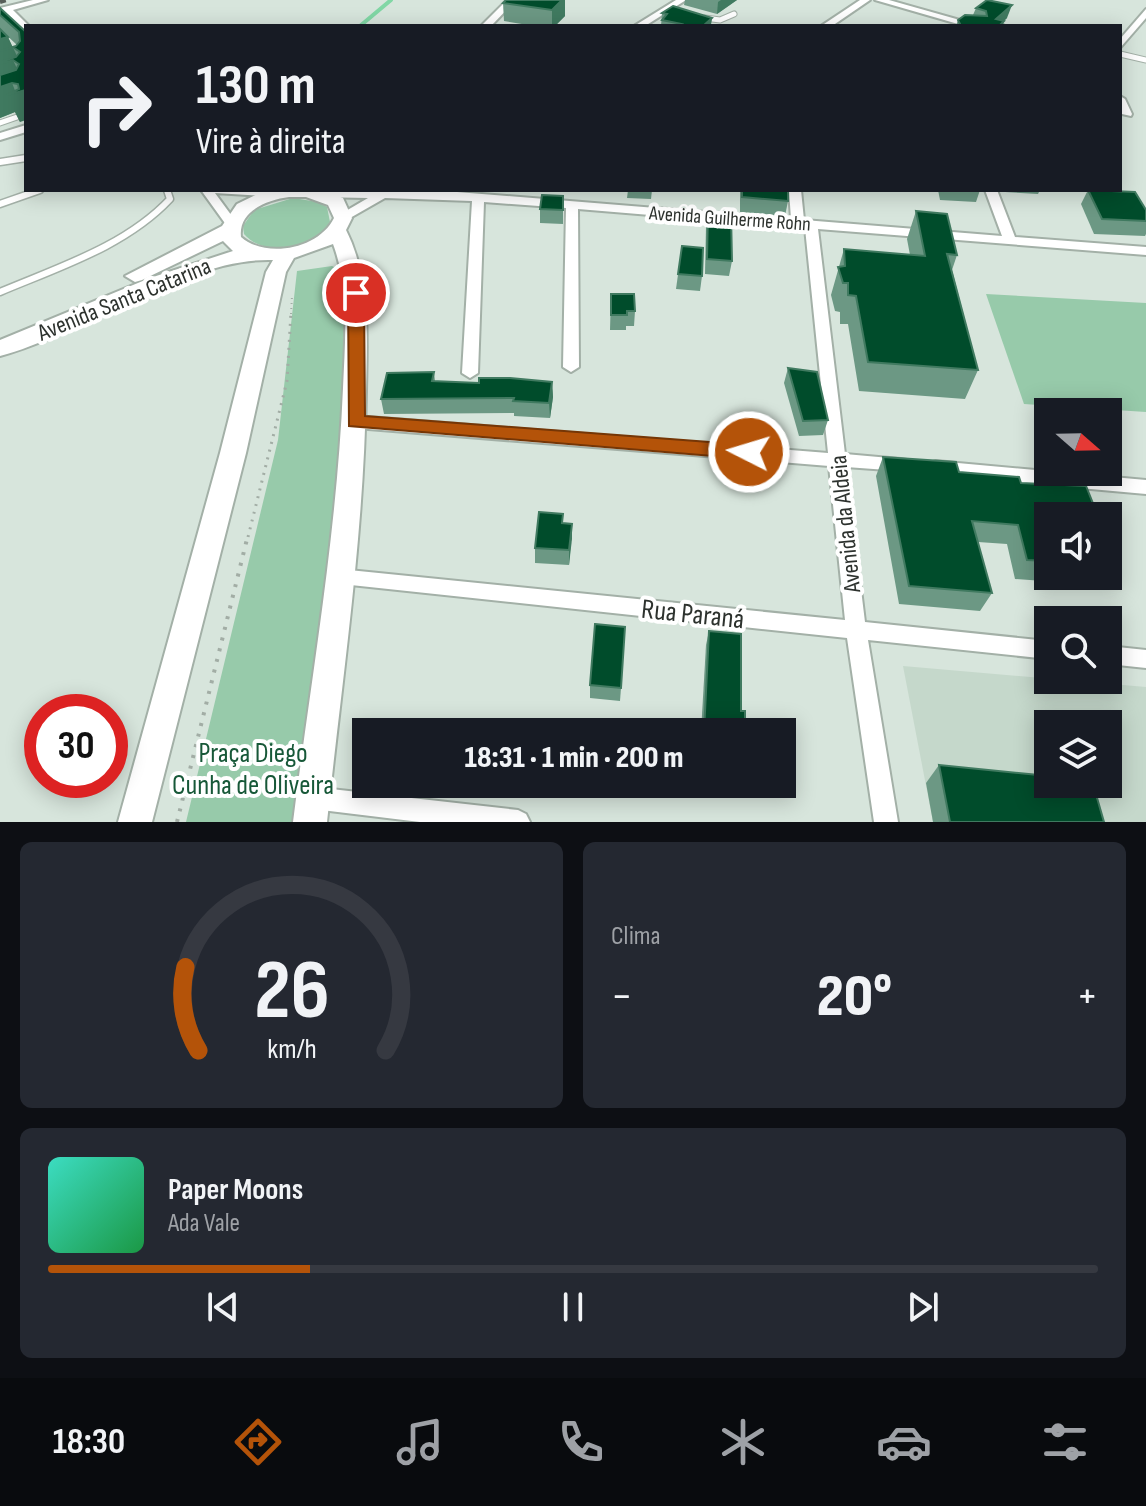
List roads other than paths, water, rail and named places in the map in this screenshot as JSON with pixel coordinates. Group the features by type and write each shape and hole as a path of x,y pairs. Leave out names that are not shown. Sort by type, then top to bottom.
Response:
{"street":[{"path":"4,10 44,0"},
{"path":"488,24 512,0"},
{"path":"829,24 866,0"},
{"path":"879,0 969,24"},
{"path":"642,24 670,6 682,5"},
{"path":"4,10 24,26"},
{"path":"1122,42 1146,12"},
{"path":"1122,103 1127,114"},
{"path":"0,137 24,129"},
{"path":"208,192 230,227 230,239 249,252 298,251 350,255"},
{"path":"260,192 315,193 336,202 356,293 356,422 311,810 518,822"},
{"path":"135,822 233,453 276,272 298,251 340,225 366,202 398,192"},
{"name":"Avenida Guilherme Rohn","path":"315,193 398,192 1146,251"},
{"path":"594,208 597,192"},
{"name":"Avenida da Aldeia","path":"796,192 804,224 838,459 856,630 886,822"},
{"path":"992,192 1010,241"},
{"name":"Avenida Santa Catarina","path":"0,333 184,254 230,227 239,210 281,193"},
{"path":"470,373 478,198"},
{"path":"571,367 572,206"},
{"name":"Avenida Santa Catarina","path":"0,349 157,283 249,252"},
{"path":"356,422 838,459 1146,487"},
{"name":"Rua Paraná","path":"339,577 1034,649"},
{"path":"1122,656 1146,659"}],"lane":[{"path":"696,15 720,20 734,14"},
{"path":"1122,54 1146,60"},
{"path":"1,111 9,120"},
{"path":"0,123 24,115"},
{"path":"0,162 24,158"},
{"path":"0,204 34,192"},
{"path":"0,292 129,232 164,207 170,199 168,192"}],"waterway":[{"path":"362,24 391,0"}],"railway":[{"path":"0,2 7,0"}],"park label":[{"name":"Praça Diego Cunha de Oliveira","path":"253,768"}]}
